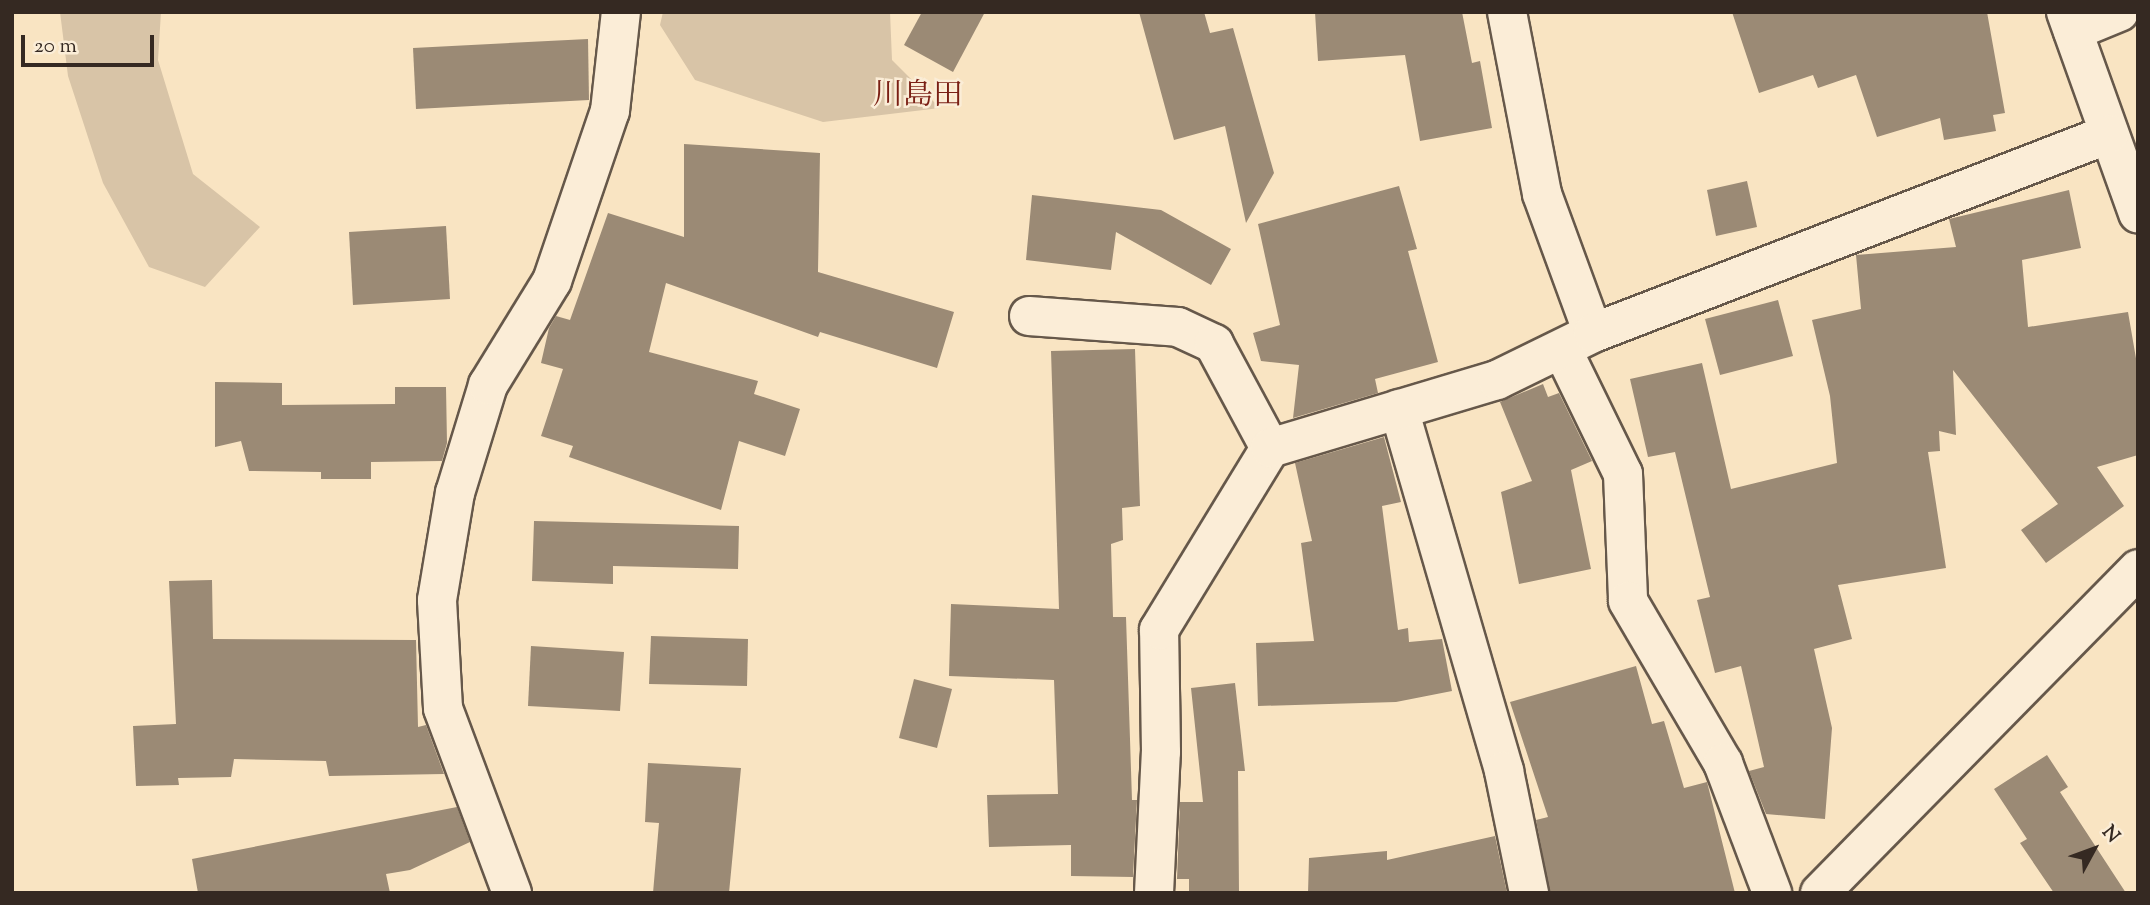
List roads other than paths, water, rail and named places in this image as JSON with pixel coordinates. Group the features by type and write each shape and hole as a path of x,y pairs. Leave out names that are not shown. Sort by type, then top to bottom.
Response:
{"street":[{"path":"513,893 443,708 437,600 456,493 488,385 552,281 610,111 621,12"},
{"path":"1507,12 1542,194 1577,341 1623,474 1628,601 1723,763 1772,893"},
{"path":"2119,12 2070,22 2138,213"},
{"path":"1154,893 1161,752 1159,631 1270,448 1497,380 1577,341 2109,134"},
{"path":"1029,316 1178,327 1214,344 1270,448"},
{"path":"1399,410 1504,771 1529,893"},
{"path":"1820,893 2138,569"}],"district":[{"name":"川島田","path":"918,97"}]}
